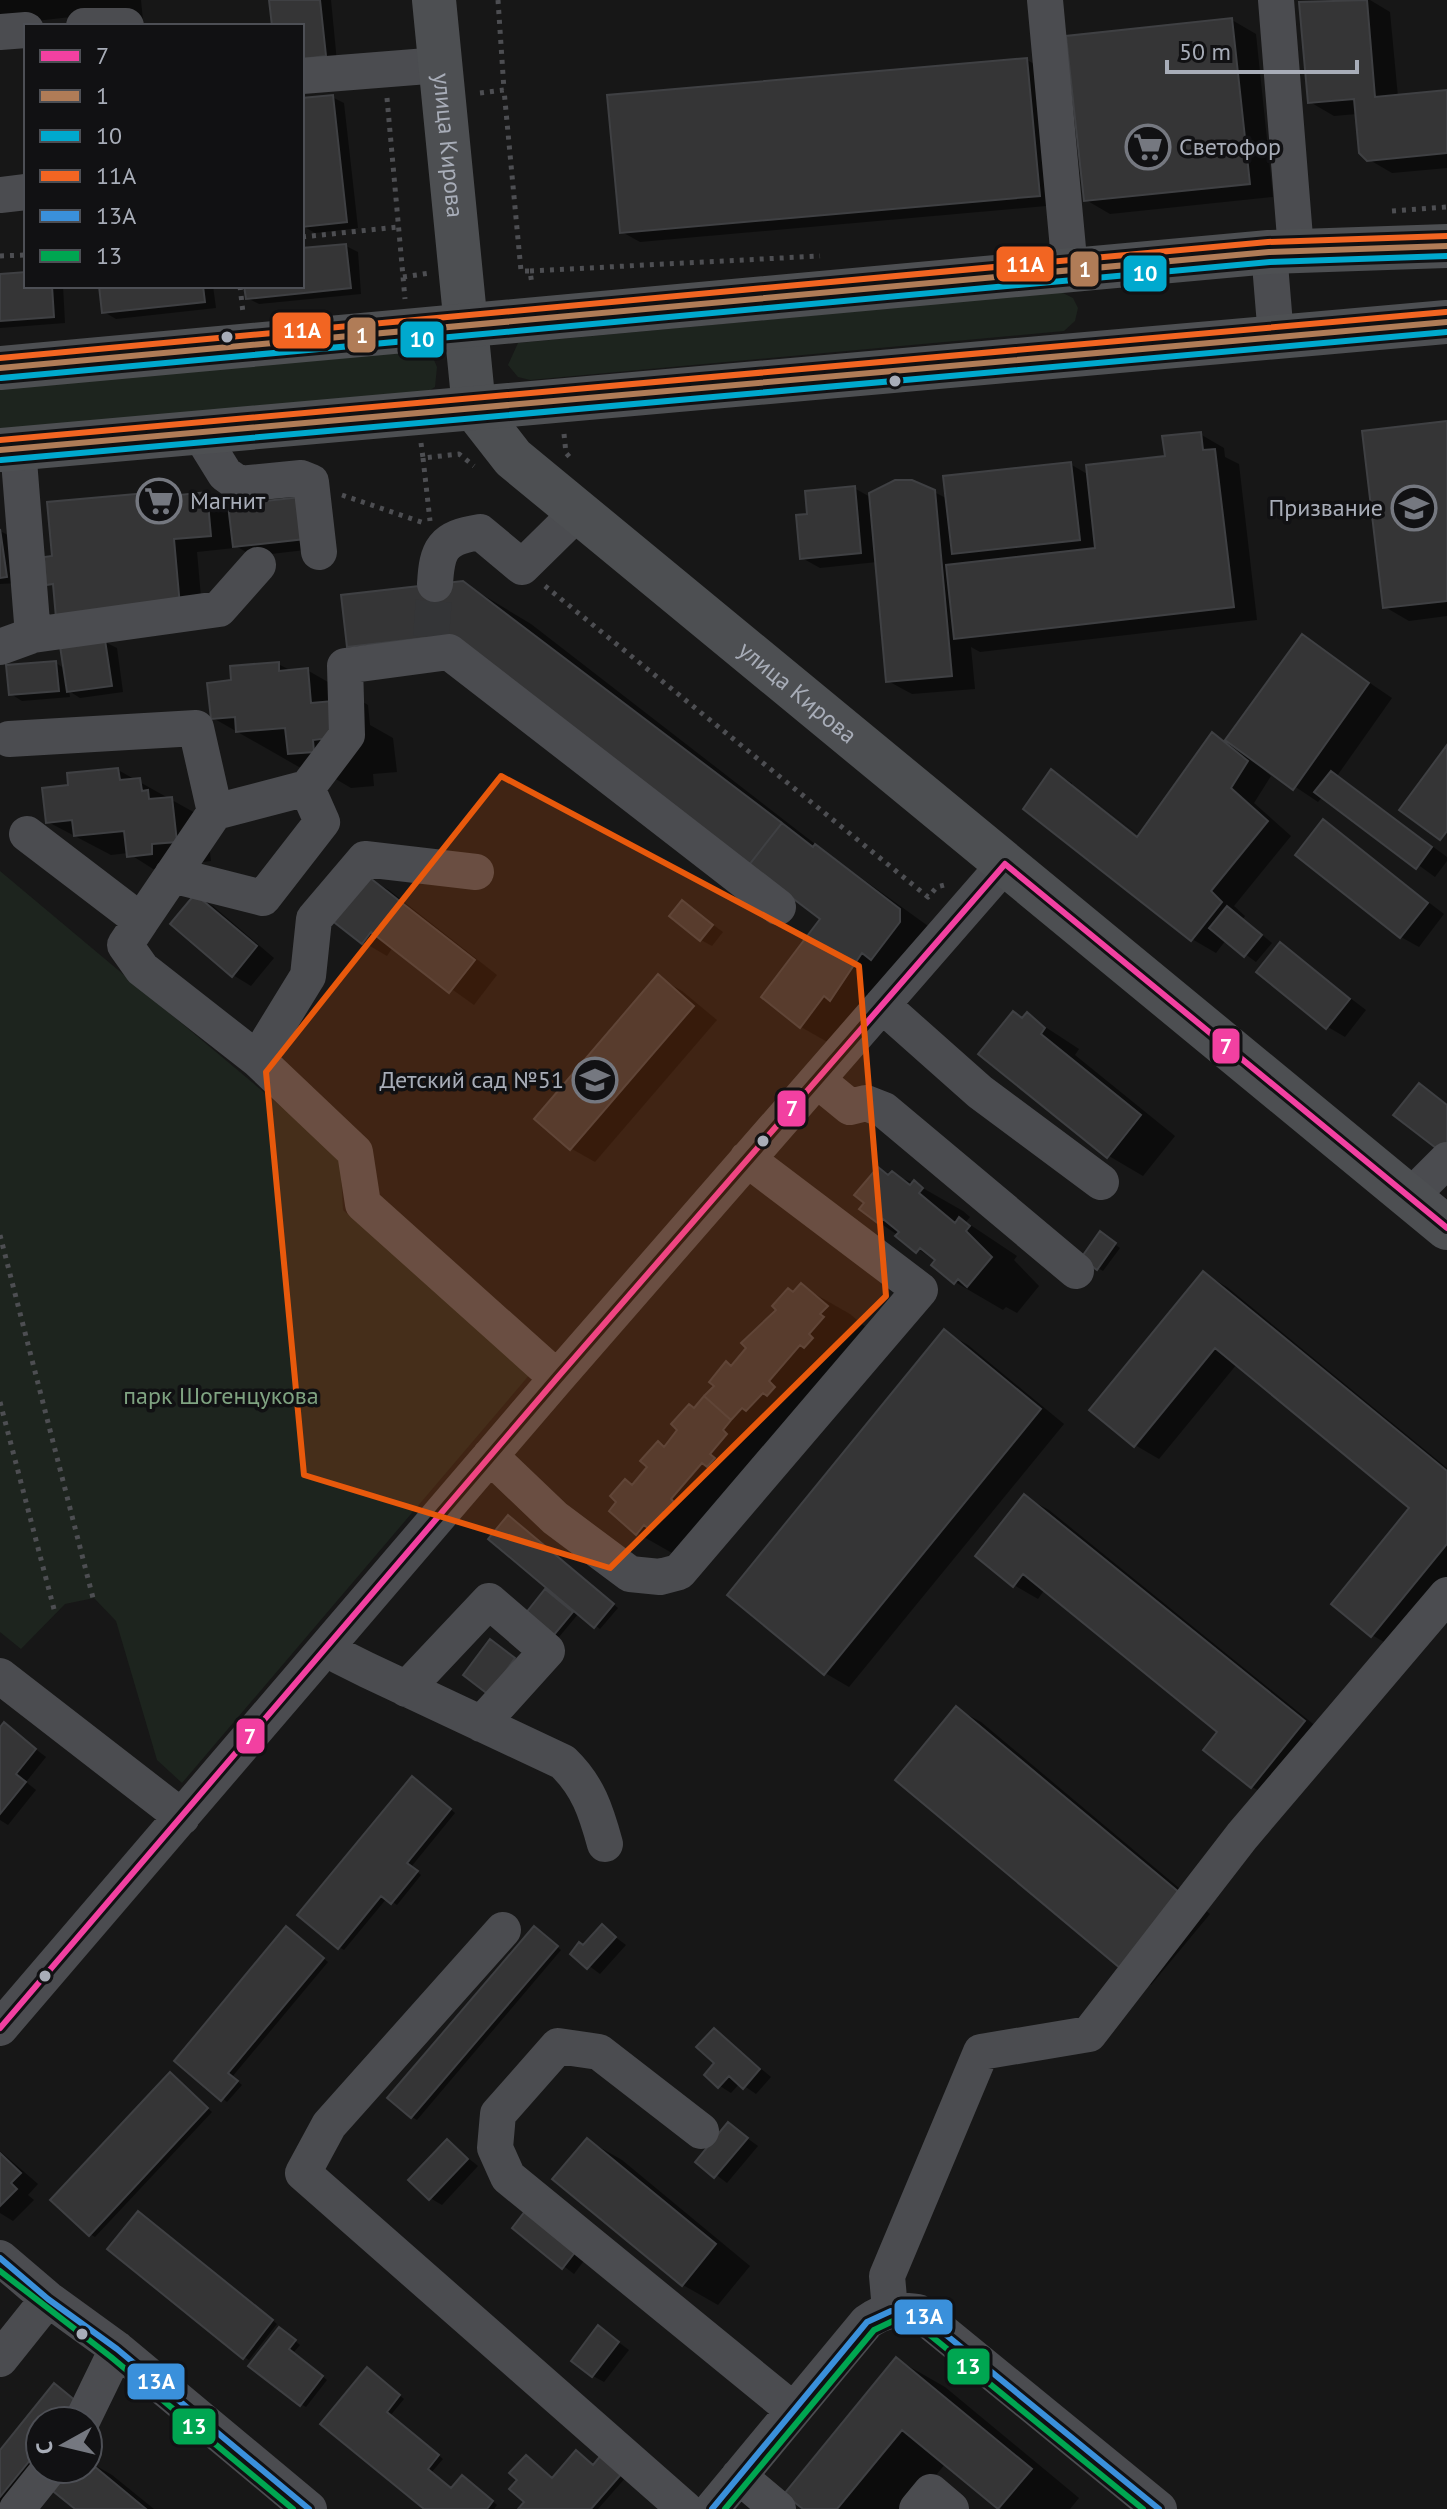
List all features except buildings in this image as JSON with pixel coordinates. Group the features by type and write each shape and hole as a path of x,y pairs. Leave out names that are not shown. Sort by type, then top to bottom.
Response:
{"main road":[{"name":"улица Кирова","path":"434,0 474,408 513,458 1447,1228"},
{"path":"0,368 1283,251 1447,246"},
{"path":"9,449 1447,322"}],"street":[{"path":"1045,0 1070,270"},
{"path":"1276,0 1283,251 1276,337"},
{"path":"0,32 24,30"},
{"path":"304,76 440,65"},
{"path":"0,195 24,192"},
{"path":"199,432 225,474 239,484 301,478 311,482 319,552"},
{"path":"9,449 16,641 219,609 258,565"},
{"path":"435,584 437,553 446,543 466,534 480,532 522,567 579,511"},
{"path":"557,1378 363,1204 355,1152 257,1059 142,969 125,945 215,812 307,788 347,735 345,666 430,646 449,652 778,907"},
{"path":"9,739 196,728 215,812"},
{"path":"172,875 263,898 322,822 307,788"},
{"path":"27,834 141,921"},
{"path":"257,1059 308,976 314,919 365,859 476,872"},
{"path":"0,2028 557,1378 1005,864"},
{"path":"882,1005 980,1092 1101,1182"},
{"path":"817,1080 850,1107 866,1103 884,1110 1076,1271"},
{"path":"490,1456 555,1518 630,1574 660,1577 679,1572 738,1507 920,1290 747,1159"},
{"path":"1410,1197 1447,1160"},
{"path":"890,2310 887,2276 981,2052 1089,2034 1242,1836 1447,1595"},
{"path":"406,1689 489,1601 547,1651 481,1724"},
{"path":"329,1645 341,1657 563,1762 580,1778 592,1799 605,1844"},
{"path":"0,1676 182,1817"},
{"path":"503,1930 329,2125 303,2173 685,2509"},
{"path":"701,2131 599,2052 558,2046 498,2114 495,2148 508,2177 793,2410"},
{"path":"0,2258 48,2299 117,2349 309,2509"},
{"path":"0,2359 48,2299"},
{"path":"712,2509 867,2322 890,2310 918,2312 1159,2509"},
{"path":"90,2405 117,2349"},
{"path":"739,2476 778,2509"},
{"path":"28,2505 40,2485"},
{"path":"917,2509 931,2492 951,2509"}],"path":[{"path":"498,0 521,271"},
{"path":"384,69 404,312"},
{"path":"480,93 504,90"},
{"path":"304,237 398,227"},
{"path":"0,256 24,255"},
{"path":"403,277 435,273"},
{"path":"240,288 244,316"},
{"path":"311,482 430,525 423,458"},
{"path":"522,567 626,655 928,897 937,887 953,883"},
{"path":"0,1235 93,1598"},
{"path":"0,1402 55,1613"}],"highlighted area":[{"path":"501,776 859,966 886,1296 610,1568 304,1475 266,1072"}],"green space":[{"path":"1061,292 1073,298 1078,308 1075,321 1064,331 530,380 518,377 508,365 518,343"},
{"path":"417,348 431,353 437,367 435,387 422,395 0,434 0,389"},
{"name":"парк Шогенцукова","path":"0,871 340,1156 343,1210 531,1373 182,1783 157,1760 116,1621 94,1598 65,1604 21,1649 0,1632"}],"tunnel":[{"path":"431,637 435,584"}],"transit line":[{"name":"11А","path":"0,358 1268,242 1447,236"},
{"name":"1","path":"0,368 1269,252 1447,246"},
{"name":"10","path":"1,378 1270,262 1447,256"},
{"name":"11А","path":"0,440 1446,312"},
{"name":"1","path":"0,450 1447,322"},
{"name":"10","path":"1,460 1447,332"},
{"name":"7","path":"1005,864 1447,1228"},
{"name":"7","path":"0,2028 557,1378 1005,864"},
{"name":"13А","path":"0,2258 48,2299 117,2349 309,2509"},
{"name":"13","path":"0,2271 111,2357 293,2509"},
{"name":"13А","path":"712,2509 867,2322 891,2311 918,2312 1159,2509"},
{"name":"13","path":"725,2509 874,2330 893,2321 914,2322 1143,2509"}],"place":[{"name":"Светофор","path":"1148,147"},
{"name":"Магнит","path":"159,501"},
{"name":"Призвание","path":"1414,508"},
{"name":"Детский сад №51","path":"595,1080"}]}
